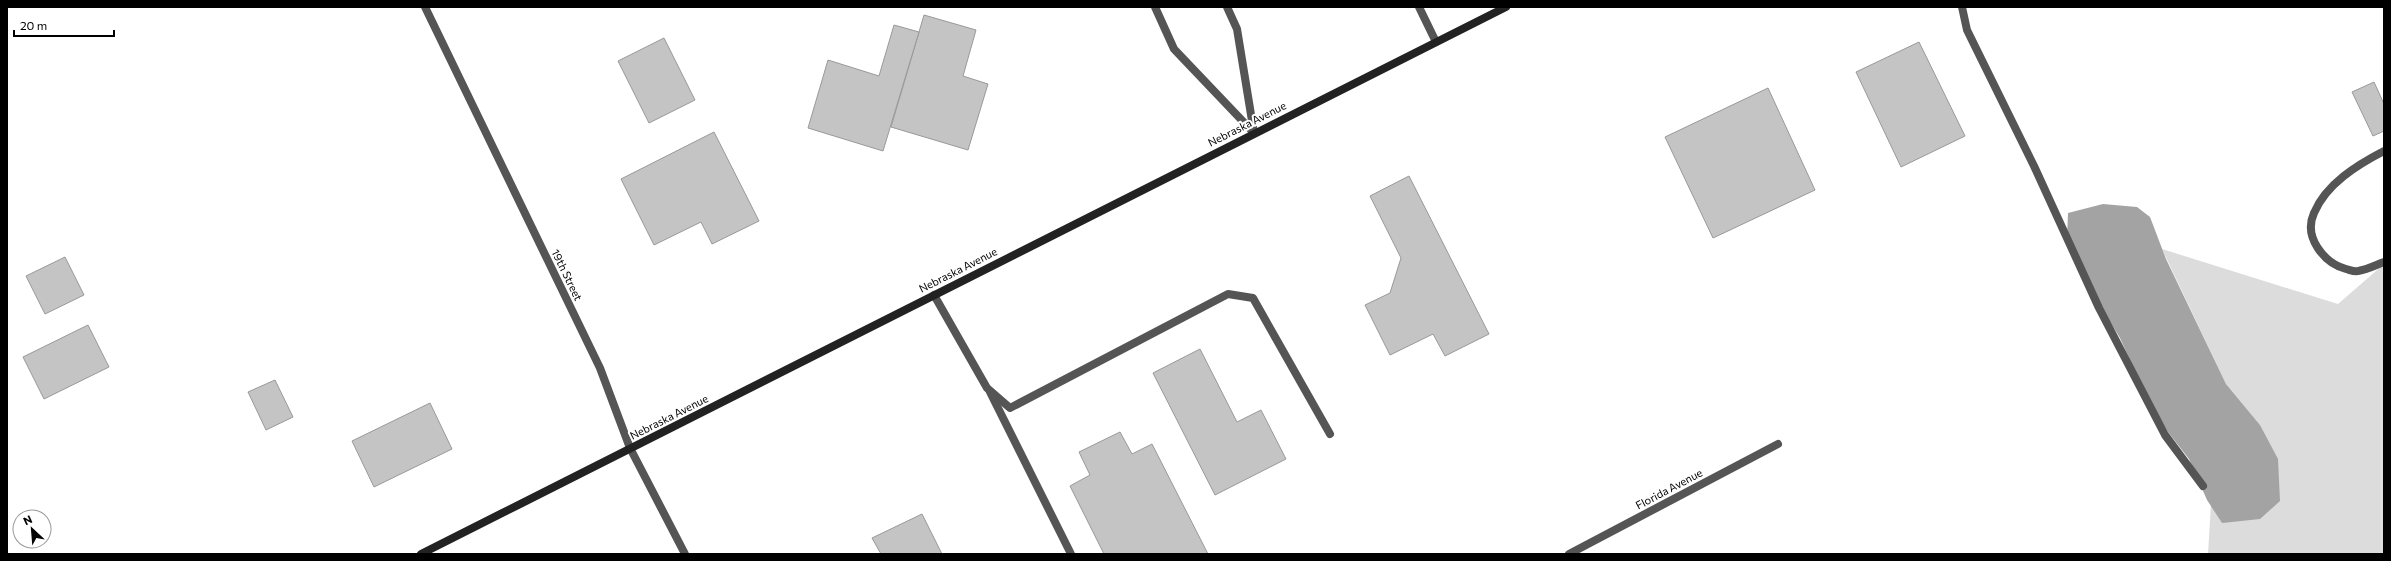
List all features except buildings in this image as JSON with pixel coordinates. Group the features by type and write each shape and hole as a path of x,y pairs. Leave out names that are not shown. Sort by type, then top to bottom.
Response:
{"main road":[{"name":"Nebraska Avenue","path":"421,554 1506,7"}],"street":[{"name":"19th Street","path":"425,7 600,368 630,448 685,554"},
{"path":"1155,7 1174,49 1254,133"},
{"path":"1227,7 1237,29 1254,133"},
{"path":"1419,7 1436,42"},
{"path":"1962,7 1967,30 2034,166 2099,308 2165,435 2203,486"},
{"path":"2384,151 2364,161 2331,187 2313,213 2312,235 2319,252 2334,266 2357,272 2384,262"},
{"path":"987,388 1010,408 1228,294 1253,298 1330,434"},
{"path":"934,295 987,388 1071,554"},
{"name":"Florida Avenue","path":"1569,554 1778,444"}],"shaded area":[{"path":"2103,204 2137,207 2150,217 2166,259 2226,384 2260,425 2278,459 2280,501 2260,519 2222,523 2207,500 2189,459 2168,432 2145,393 2120,338 2092,292 2067,238 2068,213"},
{"path":"2162,249 2338,304 2384,264 2384,554 2208,554 2211,504 2222,523 2260,425 2226,384"}]}
